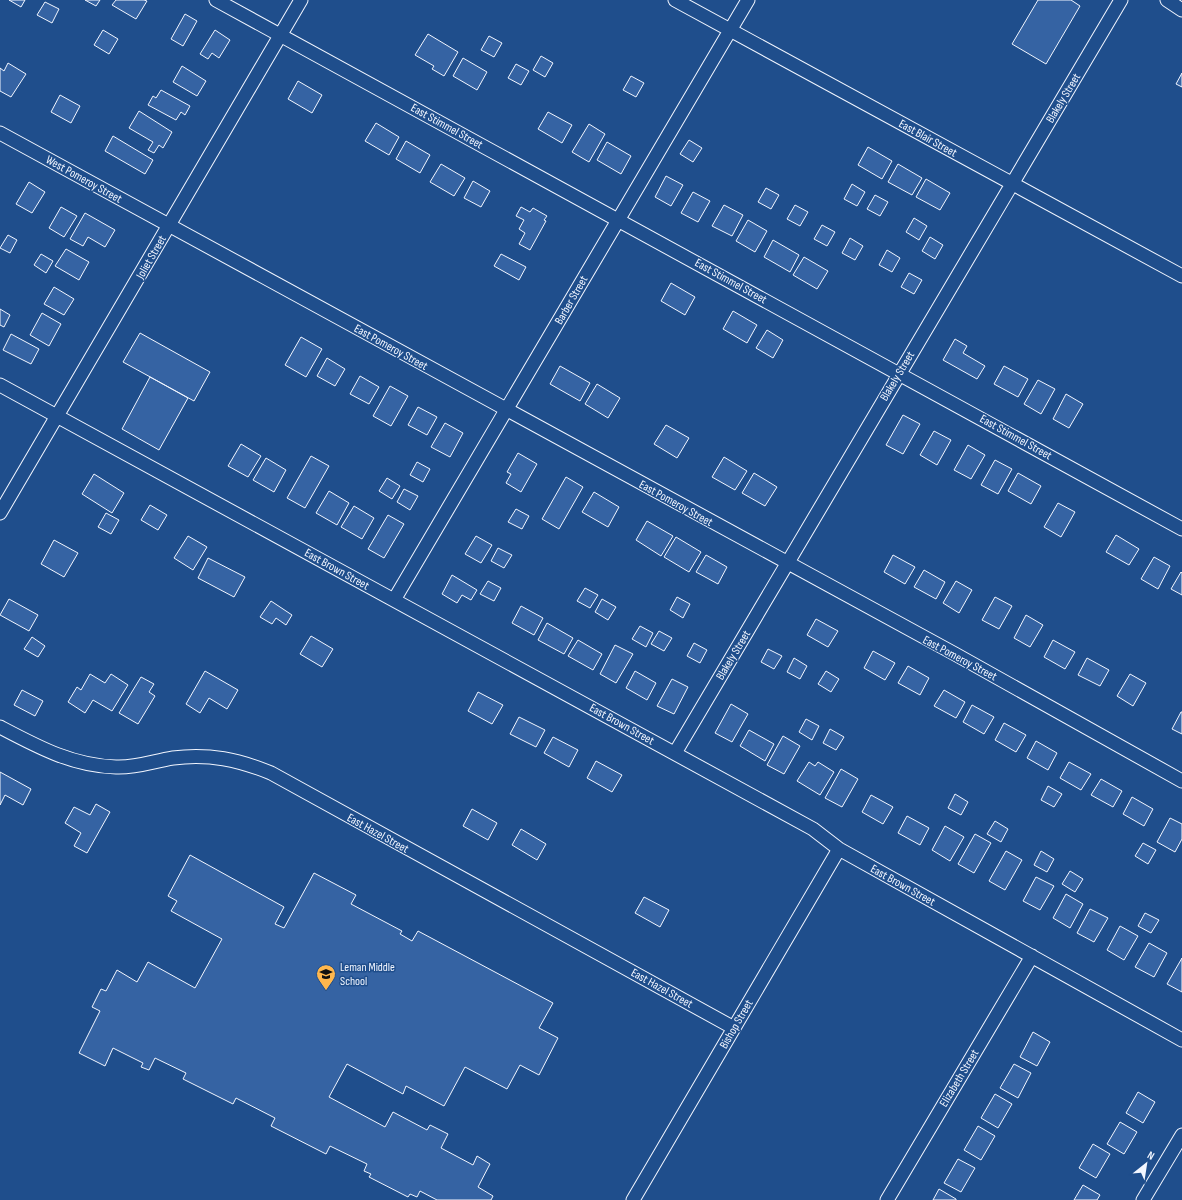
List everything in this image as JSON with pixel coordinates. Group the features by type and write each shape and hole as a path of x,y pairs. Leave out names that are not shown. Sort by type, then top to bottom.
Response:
{"street":[{"name":"East Stimmel Street","path":"216,0 1182,528"},
{"name":"Joliet Street","path":"0,513 301,0"},
{"name":"East Blair Street","path":"675,0 1182,276"},
{"name":"Barber Street","path":"394,600 748,0"},
{"name":"Blakely Street","path":"675,753 1120,0"},
{"path":"1168,0 1182,10"},
{"name":"West Pomeroy Street","path":"0,133 169,226"},
{"name":"East Pomeroy Street","path":"169,226 787,564 955,654 1182,781"},
{"name":"East Brown Street","path":"0,385 813,829 839,849 1182,1040"},
{"name":"East Hazel Street","path":"0,727 43,750 80,763 116,767 133,766 173,758 199,756 227,758 251,765 277,777 734,1028"},
{"name":"Bishop Street","path":"633,1200 839,849"},
{"name":"Elizabeth Street","path":"887,1200 1032,956"},
{"path":"1143,1200 1182,1134"}],"building":[{"path":"9,0 25,0 21,7"},
{"path":"85,0 100,0 96,6"},
{"path":"116,0 147,1 136,19 112,5"},
{"path":"1038,0 1071,0 1080,6 1046,64 1012,44"},
{"path":"45,2 59,9 52,23 37,15"},
{"path":"185,14 197,21 183,46 171,39"},
{"path":"103,30 118,39 109,54 94,45"},
{"path":"215,30 230,40 219,58 212,53 208,59 200,54"},
{"path":"428,34 458,52 444,76 432,69 434,66 415,55"},
{"path":"489,36 502,43 494,57 481,50"},
{"path":"541,56 553,63 545,77 533,70"},
{"path":"463,58 487,72 477,90 453,76"},
{"path":"8,63 26,74 11,97 0,91 0,68 4,71"},
{"path":"516,64 529,71 521,85 508,78"},
{"path":"182,66 206,81 197,96 173,82"},
{"path":"1182,73 1182,87 1176,84"},
{"path":"631,76 644,83 636,97 623,90"},
{"path":"298,81 322,95 312,113 288,99"},
{"path":"161,90 190,106 185,115 181,112 176,120 148,105 153,96 156,98"},
{"path":"60,95 80,106 71,123 51,112"},
{"path":"139,111 172,132 163,148 159,145 154,153 148,150 153,142 129,128"},
{"path":"548,112 572,125 562,143 538,129"},
{"path":"376,123 399,137 389,155 365,141"},
{"path":"589,124 605,134 589,162 572,152"},
{"path":"113,136 153,160 145,174 105,151"},
{"path":"689,140 702,148 693,162 680,154"},
{"path":"406,141 430,155 420,173 396,159"},
{"path":"607,142 631,156 621,174 597,160"},
{"path":"868,147 892,161 882,179 858,165"},
{"path":"441,164 465,178 454,196 430,182"},
{"path":"898,164 922,178 912,195 888,182"},
{"path":"666,176 683,185 671,206 655,197"},
{"path":"926,179 950,193 940,210 916,197"},
{"path":"473,181 490,191 481,207 464,198"},
{"path":"29,182 45,192 32,213 16,204"},
{"path":"852,184 865,192 857,206 844,199"},
{"path":"766,188 779,195 771,209 758,202"},
{"path":"693,192 710,201 698,222 681,213"},
{"path":"875,195 888,202 880,216 867,209"},
{"path":"724,205 743,215 732,236 712,226"},
{"path":"795,205 808,212 800,226 787,219"},
{"path":"61,207 77,216 64,237 49,228"},
{"path":"521,207 530,212 533,208 547,216 544,220 546,221 530,250 519,244 525,233 519,229 524,220 516,216"},
{"path":"85,213 115,230 105,247 88,237 83,246 70,239"},
{"path":"914,218 927,226 919,240 906,232"},
{"path":"748,220 767,231 755,252 736,241"},
{"path":"822,225 835,232 827,246 814,239"},
{"path":"8,235 17,240 10,253 0,248"},
{"path":"930,237 943,245 935,259 922,251"},
{"path":"850,238 863,246 855,260 842,253"},
{"path":"773,240 799,255 790,272 764,257"},
{"path":"66,249 89,262 79,280 55,266"},
{"path":"887,250 900,258 892,272 879,265"},
{"path":"41,254 53,261 46,273 34,265"},
{"path":"501,254 526,267 519,280 494,266"},
{"path":"804,257 828,271 817,289 793,275"},
{"path":"909,273 922,280 914,294 901,287"},
{"path":"671,283 695,297 685,315 661,301"},
{"path":"54,287 74,299 64,315 44,304"},
{"path":"0,309 10,315 4,327 0,325"},
{"path":"733,311 757,325 747,343 723,329"},
{"path":"42,313 61,324 49,346 30,335"},
{"path":"767,330 783,340 773,358 756,348"},
{"path":"140,333 210,372 194,401 123,362"},
{"path":"11,334 39,349 31,364 3,350"},
{"path":"301,337 322,349 306,377 285,365"},
{"path":"955,339 967,346 963,353 985,366 977,379 943,360"},
{"path":"327,358 345,369 335,386 317,376"},
{"path":"560,366 590,383 580,401 550,384"},
{"path":"1004,366 1028,379 1018,397 994,384"},
{"path":"360,376 379,387 369,404 350,394"},
{"path":"150,377 188,398 159,450 122,429"},
{"path":"1038,380 1055,389 1041,414 1024,404"},
{"path":"597,384 620,398 608,418 585,404"},
{"path":"390,386 408,396 391,426 373,416"},
{"path":"1066,394 1083,404 1069,428 1053,419"},
{"path":"418,407 437,417 427,435 408,425"},
{"path":"903,415 920,424 903,454 886,445"},
{"path":"445,423 463,433 450,457 431,447"},
{"path":"666,425 689,438 677,458 654,444"},
{"path":"934,431 951,440 937,465 920,455"},
{"path":"241,444 261,456 248,477 228,466"},
{"path":"968,445 985,455 971,479 954,470"},
{"path":"518,453 537,464 521,492 506,483 511,474 507,472"},
{"path":"311,456 329,466 305,508 287,498"},
{"path":"724,457 747,471 735,490 712,477"},
{"path":"266,458 286,470 274,492 253,480"},
{"path":"995,460 1012,469 998,494 981,485"},
{"path":"417,462 430,469 423,482 410,475"},
{"path":"754,473 777,487 765,506 742,493"},
{"path":"1018,473 1041,486 1031,504 1008,491"},
{"path":"94,474 124,493 112,513 82,494"},
{"path":"566,477 583,487 559,529 542,519"},
{"path":"387,478 400,486 392,499 379,491"},
{"path":"404,489 418,496 410,510 397,502"},
{"path":"329,491 349,503 337,525 316,513"},
{"path":"594,492 619,507 608,527 582,512"},
{"path":"1058,503 1075,512 1061,537 1044,527"},
{"path":"150,505 167,515 158,530 141,520"},
{"path":"354,506 374,518 362,539 341,527"},
{"path":"516,509 529,516 522,529 508,522"},
{"path":"106,513 119,520 111,534 98,527"},
{"path":"388,515 404,524 384,558 368,549"},
{"path":"647,521 673,536 661,556 636,540"},
{"path":"1116,535 1139,549 1129,565 1106,552"},
{"path":"188,536 207,547 193,570 174,558"},
{"path":"476,536 492,545 481,563 465,554"},
{"path":"676,537 701,552 689,572 664,557"},
{"path":"54,540 78,553 64,577 41,564"},
{"path":"498,548 512,555 504,568 491,561"},
{"path":"706,555 727,567 718,584 696,572"},
{"path":"893,555 915,567 905,584 884,572"},
{"path":"1154,557 1170,566 1158,589 1141,579"},
{"path":"208,558 245,577 234,597 198,578"},
{"path":"924,570 945,582 936,599 914,587"},
{"path":"1181,572 1182,573 1182,595 1171,589"},
{"path":"452,575 477,590 471,600 462,595 457,603 442,594"},
{"path":"488,581 501,588 494,601 480,594"},
{"path":"956,581 972,590 959,613 943,603"},
{"path":"585,588 598,595 590,608 577,601"},
{"path":"677,597 690,604 683,618 670,610"},
{"path":"995,597 1012,606 999,629 982,620"},
{"path":"9,599 38,615 29,631 0,615"},
{"path":"602,599 616,607 608,620 595,612"},
{"path":"271,601 292,615 286,625 276,618 272,624 260,617"},
{"path":"521,606 543,618 534,635 512,623"},
{"path":"1026,615 1043,625 1030,647 1014,638"},
{"path":"816,619 838,631 828,647 807,635"},
{"path":"547,623 573,638 564,654 538,640"},
{"path":"640,626 653,633 646,647 632,639"},
{"path":"659,631 672,638 664,651 651,644"},
{"path":"311,636 333,649 322,667 300,654"},
{"path":"32,637 45,646 38,657 24,649"},
{"path":"578,640 602,654 593,670 568,656"},
{"path":"1053,640 1075,652 1065,669 1044,657"},
{"path":"694,643 707,650 700,663 687,656"},
{"path":"615,645 633,654 616,683 600,674"},
{"path":"768,649 782,656 774,669 761,662"},
{"path":"873,651 895,663 885,680 864,668"},
{"path":"794,658 807,666 800,679 787,672"},
{"path":"1087,658 1109,670 1100,686 1078,675"},
{"path":"908,666 929,678 920,695 898,683"},
{"path":"205,671 238,690 227,709 209,698 200,713 186,704"},
{"path":"635,671 656,683 647,700 626,688"},
{"path":"826,671 839,679 831,692 818,684"},
{"path":"90,674 105,683 111,674 128,685 112,711 93,700 85,713 68,702 77,687 81,690"},
{"path":"1130,674 1146,683 1133,706 1117,696"},
{"path":"141,677 154,684 149,692 155,696 138,724 119,713"},
{"path":"672,679 688,687 674,714 657,706"},
{"path":"22,690 43,701 35,716 14,705"},
{"path":"944,690 965,702 956,718 934,706"},
{"path":"478,692 503,705 492,724 468,711"},
{"path":"731,704 748,714 732,742 715,733"},
{"path":"972,705 994,717 984,734 963,722"},
{"path":"1182,712 1182,734 1172,729"},
{"path":"519,717 545,730 536,747 510,734"},
{"path":"806,719 819,726 812,740 799,732"},
{"path":"1004,723 1026,735 1016,752 995,740"},
{"path":"830,729 844,737 836,750 823,743"},
{"path":"749,730 774,744 765,761 740,746"},
{"path":"783,736 800,746 784,774 767,765"},
{"path":"553,737 578,750 569,767 544,753"},
{"path":"1036,741 1057,753 1048,770 1027,758"},
{"path":"596,761 622,775 612,792 587,778"},
{"path":"809,762 815,766 818,762 834,772 820,795 797,781"},
{"path":"1069,762 1091,774 1081,790 1060,778"},
{"path":"841,769 858,779 842,807 825,798"},
{"path":"0,772 31,789 23,805 5,795 0,805"},
{"path":"1101,779 1122,791 1113,807 1091,795"},
{"path":"1048,786 1062,794 1054,807 1041,800"},
{"path":"955,794 968,802 961,815 948,808"},
{"path":"871,795 893,807 883,824 862,812"},
{"path":"1132,797 1153,809 1144,826 1123,814"},
{"path":"96,804 110,812 87,853 74,846 81,833 65,823 74,807 90,815"},
{"path":"472,809 497,823 488,840 463,826"},
{"path":"907,816 929,828 920,845 898,833"},
{"path":"1170,818 1182,824 1182,839 1175,852 1157,842"},
{"path":"995,821 1008,829 1001,842 987,834"},
{"path":"945,826 964,837 950,861 932,850"},
{"path":"521,829 546,844 537,860 512,845"},
{"path":"975,834 991,843 974,873 958,864"},
{"path":"1143,843 1156,850 1148,864 1135,856"},
{"path":"1006,851 1022,860 1005,890 989,881"},
{"path":"1041,851 1054,859 1047,872 1034,865"},
{"path":"190,855 284,907 275,924 284,928 314,873 356,895 351,904 402,931 400,934 412,941 418,931 553,1003 539,1028 558,1038 539,1075 520,1065 507,1089 465,1067 444,1106 406,1086 403,1094 347,1064 329,1097 385,1127 393,1112 427,1130 430,1125 448,1134 441,1148 473,1165 477,1156 490,1164 478,1187 493,1196 491,1200 437,1200 420,1191 417,1197 410,1194 408,1197 369,1177 371,1174 364,1171 367,1164 330,1146 326,1154 271,1126 275,1118 236,1098 233,1104 183,1079 186,1073 155,1058 149,1070 141,1067 143,1063 113,1048 105,1066 79,1053 100,1011 92,1007 101,989 106,991 117,970 137,982 148,962 195,988 222,939 171,911 177,901 168,896"},
{"path":"1070,871 1083,879 1075,892 1062,884"},
{"path":"1036,877 1054,886 1040,910 1023,901"},
{"path":"1066,894 1083,904 1070,928 1053,918"},
{"path":"644,897 669,910 660,927 635,913"},
{"path":"1090,909 1108,918 1094,942 1077,933"},
{"path":"1145,913 1159,920 1151,933 1138,926"},
{"path":"1120,926 1138,936 1124,960 1107,950"},
{"path":"1149,943 1167,953 1154,977 1135,967"},
{"path":"1182,958 1182,992 1167,984"},
{"path":"1033,1032 1050,1042 1037,1066 1020,1057"},
{"path":"1014,1064 1031,1073 1018,1098 1000,1088"},
{"path":"1138,1092 1155,1102 1143,1123 1126,1113"},
{"path":"995,1094 1012,1104 998,1128 981,1118"},
{"path":"1120,1122 1137,1132 1124,1154 1107,1144"},
{"path":"978,1126 995,1136 981,1160 964,1150"},
{"path":"1093,1144 1110,1154 1096,1178 1079,1168"},
{"path":"958,1159 975,1168 961,1192 944,1183"},
{"path":"1083,1185 1100,1195 1097,1200 1074,1200"},
{"path":"939,1189 956,1199 956,1200 933,1200"}],"place":[{"name":"Leman Middle School","path":"326,991"}]}
